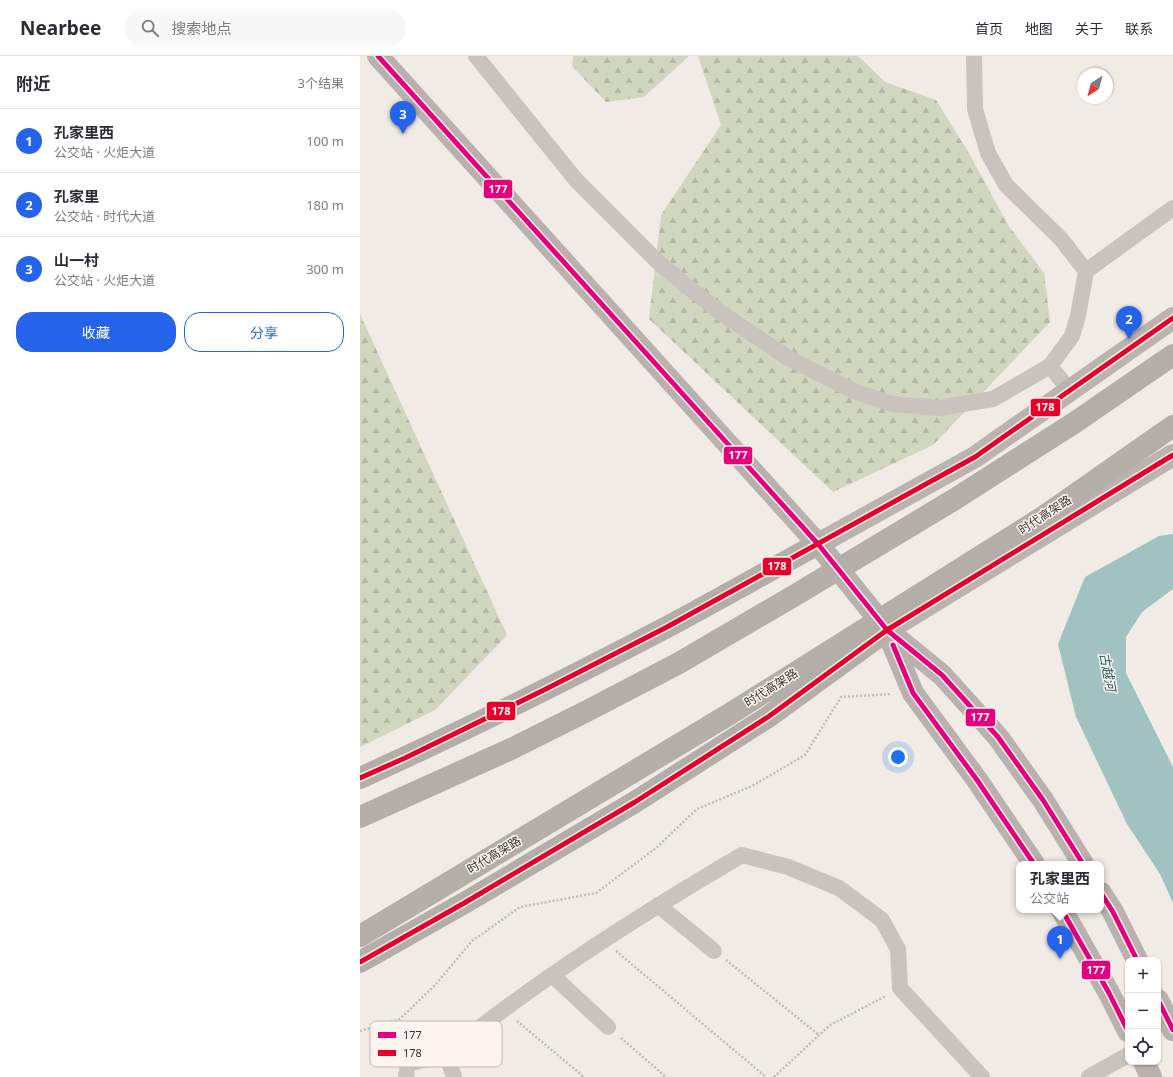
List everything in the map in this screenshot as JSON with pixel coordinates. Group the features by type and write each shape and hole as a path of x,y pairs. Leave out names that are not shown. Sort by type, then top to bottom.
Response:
{"highway":[{"path":"360,817 511,749 587,712 686,659 955,499 1074,423 1173,355"},
{"name":"时代高架路","path":"360,936 754,699 1043,517 1173,426"},
{"path":"360,778 405,758 667,627 818,544"},
{"path":"360,962 466,902 635,802 768,717 887,630"}],"main road":[{"path":"378,56 818,544 887,630 942,675 998,737 1043,800 1081,861"},
{"path":"818,544 975,457 1173,318"},
{"path":"887,630 1173,455"},
{"path":"887,630 913,693 977,780 1032,861"},
{"path":"1104,898 1113,912 1136,957"},
{"path":"1064,913 1127,1029"},
{"path":"1161,1006 1173,1030"},
{"path":"1145,1065 1151,1077"}],"street":[{"path":"476,56 576,180 659,263 714,308 788,358 856,392 892,404 938,408 993,399 1050,366 1072,336 1078,316 1086,271 1173,208"},
{"path":"974,56 975,109 988,153 1006,185 1061,239 1086,271"},
{"path":"1050,366 1070,391"},
{"path":"487,1021 502,1009 603,940 742,854 788,867 839,888 882,920 898,949 900,988 982,1077"},
{"path":"658,905 714,951"},
{"path":"552,975 608,1027"},
{"path":"1089,1077 1125,1057"},
{"path":"406,1077 408,1067"},
{"path":"451,1067 454,1077"}],"path":[{"path":"393,1021 400,1019 436,984 472,941 520,907 596,893 656,848 697,809 752,786 804,755 841,697 913,693"},
{"path":"603,940 766,1077"},
{"path":"714,951 819,1035"},
{"path":"774,1077 830,1025 900,988"},
{"path":"502,1009 584,1077"},
{"path":"608,1027 666,1077"},
{"path":"360,1031 370,1028"}],"green space":[{"path":"573,56 689,56 644,97 606,102 572,66"},
{"path":"698,56 858,56 885,82 936,100 970,155 1008,225 1044,273 1050,322 933,445 833,492 649,319 661,215 721,125"},
{"path":"360,314 507,635 435,710 360,747"}],"water":[{"name":"古越河","path":"1173,534 1173,589 1142,612 1126,637 1126,673 1173,767 1173,903 1160,874 1127,824 1076,717 1058,644 1085,577 1159,536"}],"transit line":[{"name":"177","path":"378,56 818,544 887,630 942,675 998,737 1043,800 1081,861"},
{"name":"178","path":"360,778 405,758 546,689 667,627 975,457 1173,318"},
{"name":"178","path":"360,962 466,902 635,802 768,717 887,630 1173,455"},
{"name":"177","path":"893,645 913,693 977,780 1032,861"},
{"name":"177","path":"1104,898 1113,912 1136,957"},
{"name":"177","path":"1064,913 1109,993 1127,1029"},
{"name":"177","path":"1161,1006 1173,1030"}],"place":[{"name":"山一村","path":"403,134"},
{"name":"孔家里","path":"1129,339"},
{"name":"孔家里西","path":"1060,959"}]}
